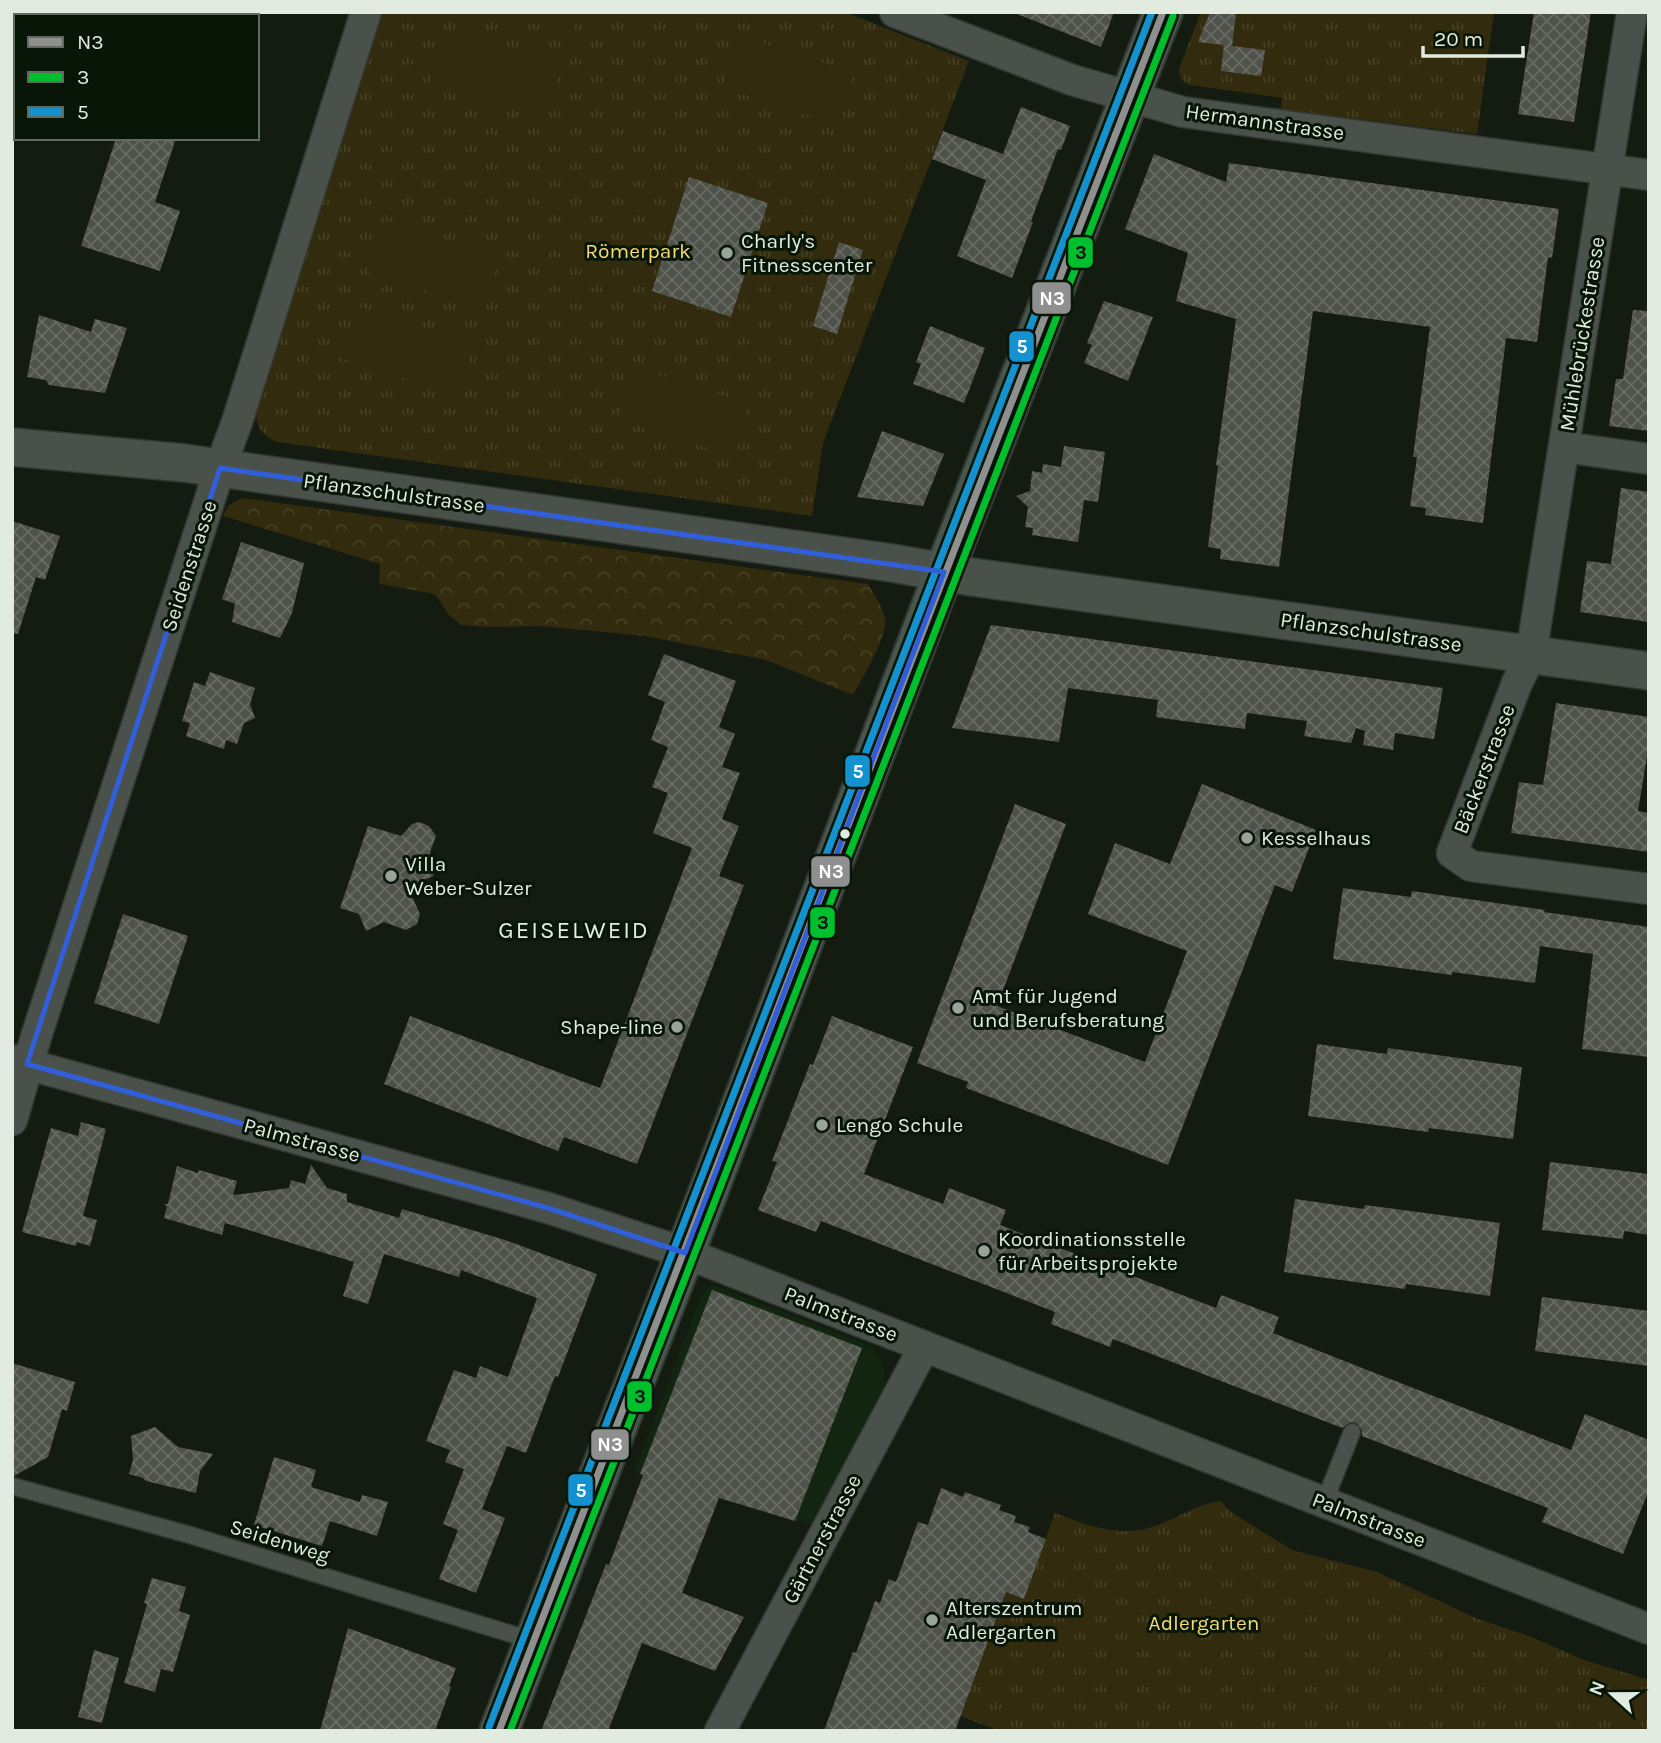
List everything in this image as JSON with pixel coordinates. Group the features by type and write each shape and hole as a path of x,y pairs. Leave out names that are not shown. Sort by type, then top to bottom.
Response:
{"main road":[{"path":"499,1731 685,1253 944,572 1163,12"}],"street":[{"name":"Seidenstrasse","path":"12,1120 20,1062 237,422 366,12"},
{"name":"Hermannstrasse","path":"895,12 1072,80 1183,112 1649,175"},
{"name":"Mühlebrückestrasse","path":"1531,655 1632,12"},
{"name":"Pflanzschulstrasse","path":"12,447 220,468 1649,671"},
{"path":"1564,447 1649,459"},
{"name":"Bäckerstrasse","path":"1531,655 1452,853 1471,866 1649,889"},
{"name":"Palmstrasse","path":"20,1062 548,1208 685,1253 1649,1629"},
{"name":"Gärtnerstrasse","path":"720,1731 924,1347"}],"lane":[{"path":"1324,1503 1352,1432"},
{"name":"Seidenweg","path":"12,1486 190,1535 534,1640"}],"highlighted area":[{"path":"220,468 944,572 685,1253 548,1208 27,1064"}],"shaded area":[{"path":"715,1286 863,1343 872,1348 883,1363 885,1382 882,1392 812,1525 634,1472 701,1296"}],"green space":[{"name":"Römerpark","path":"382,12 845,12 969,61 823,443 812,516 277,442 263,433 258,426 256,409"},
{"path":"504,12 579,12 572,34"},
{"path":"1201,12 1494,12 1477,134 1281,109 1282,98 1190,85 1181,79 1179,69"},
{"path":"447,30 561,65 544,118 430,82"},
{"path":"739,36 854,72 837,125 723,88"},
{"path":"386,221 500,257 484,309 369,273"},
{"path":"360,307 474,343 458,395 343,359"},
{"path":"635,368 750,404 733,456 619,420"},
{"path":"243,498 868,584 885,619 883,636 853,695 766,660 645,636 542,626 461,625 448,614 435,594 379,584 380,564 223,516 229,505"},
{"name":"Adlergarten","path":"1220,1501 1231,1512 1292,1550 1377,1572 1478,1619 1531,1637 1584,1660 1649,1680 1649,1731 1000,1731 960,1716 1006,1592 1024,1599 1055,1513 1093,1526 1132,1531 1158,1525 1196,1508"}],"building":[{"path":"1017,12 1114,12 1101,47"},
{"path":"1210,12 1236,12 1232,46 1265,50 1261,76 1221,71 1224,45 1198,42"},
{"path":"1534,12 1591,12 1574,122 1518,114"},
{"path":"1021,107 1070,126 1061,150 1058,149 1012,278 957,256 986,180 932,159 943,131 1003,154"},
{"path":"115,140 175,140 155,202 180,211 160,271 81,246"},
{"path":"1154,154 1226,182 1229,163 1559,209 1552,258 1548,257 1537,342 1506,338 1483,523 1425,515 1426,508 1410,506 1417,457 1413,457 1430,327 1313,311 1279,567 1220,559 1221,549 1208,547 1236,319 1176,301 1188,253 1125,229"},
{"path":"689,177 768,203 731,317 652,291"},
{"path":"839,242 863,250 837,334 813,326"},
{"path":"1104,301 1153,317 1128,381 1084,363 1092,345 1087,343"},
{"path":"1633,310 1649,311 1649,431 1609,426 1616,379 1623,379"},
{"path":"39,315 91,332 95,319 127,328 105,393 49,385 46,380 27,377"},
{"path":"930,326 985,348 964,403 913,384 921,364 916,362"},
{"path":"882,431 944,454 923,506 857,497"},
{"path":"1064,446 1105,452 1098,502 1084,500 1078,542 1032,535 1033,528 1025,527 1028,507 1016,496 1030,491 1032,471 1042,473 1043,464 1061,467"},
{"path":"1621,488 1649,492 1649,622 1580,612 1587,561 1611,564"},
{"path":"12,521 60,536 45,580 36,577 18,634 12,633"},
{"path":"241,542 304,563 292,613 280,638 232,622 235,604 222,599"},
{"path":"991,625 1443,688 1434,739 1395,733 1393,750 1363,745 1365,731 1356,728 1351,743 1304,736 1307,721 1247,713 1245,729 1183,721 1156,717 1158,700 1068,688 1059,742 952,728"},
{"path":"664,654 736,681 719,727 735,734 722,767 740,773 722,819 739,826 719,876 744,885 637,1164 564,1137 558,1151 384,1084 410,1016 600,1088 692,848 653,833 668,793 652,787 668,747 651,740 665,702 648,695"},
{"path":"210,672 255,688 250,704 255,718 244,723 237,744 226,740 224,749 186,736 190,723 182,721 194,682 205,686"},
{"path":"1556,703 1649,717 1649,744 1638,811 1649,813 1649,852 1511,833 1519,782 1543,785"},
{"path":"1202,784 1316,830 1292,892 1275,885 1168,1165 966,1088 968,1082 917,1063 1015,804 1066,824 997,1006 1145,1062 1187,951 1088,914 1115,843 1170,864"},
{"name":"Villa Weber-Sulzer","path":"419,822 429,826 436,836 430,852 436,866 433,876 408,888 420,914 417,924 406,930 384,922 366,931 359,914 340,908 368,826 401,836 412,824"},
{"path":"1343,888 1411,897 1412,891 1649,927 1649,1057 1582,1049 1593,954 1540,946 1535,983 1333,959"},
{"path":"123,914 188,936 159,1024 94,1003"},
{"path":"832,1016 913,1047 864,1174 943,1204 949,1188 1006,1210 1000,1225 1216,1308 1221,1295 1279,1317 1273,1333 1571,1450 1585,1414 1649,1440 1649,1490 1623,1554 1542,1522 1548,1508 1362,1436 1362,1430 1356,1423 1350,1422 1342,1428 1113,1339 1110,1347 1051,1324 1055,1312 821,1221 816,1232 758,1210 777,1162 772,1161"},
{"path":"1317,1044 1387,1054 1388,1048 1522,1067 1513,1139 1429,1128 1428,1132 1308,1116"},
{"path":"81,1122 106,1129 83,1216 97,1220 90,1246 77,1242 76,1246 22,1232 51,1128 78,1136"},
{"path":"1550,1162 1649,1174 1649,1235 1624,1231 1623,1239 1542,1230"},
{"path":"311,1165 327,1188 347,1194 347,1202 399,1218 402,1209 505,1240 597,1274 526,1453 507,1446 482,1509 505,1518 476,1593 439,1579 458,1530 443,1524 464,1469 445,1462 450,1450 426,1441 454,1370 476,1378 480,1366 508,1377 537,1298 461,1270 459,1277 384,1254 368,1304 343,1296 354,1262 225,1223 222,1235 164,1218 167,1206 164,1204 168,1204 177,1166 237,1181 233,1195 289,1188 291,1180 305,1184"},
{"path":"1295,1199 1364,1209 1365,1205 1500,1223 1490,1296 1406,1284 1405,1289 1284,1272"},
{"path":"712,1290 862,1348 795,1521 719,1498 682,1593 744,1617 715,1671 642,1643 608,1731 541,1731 606,1564 609,1565 643,1475 640,1474"},
{"path":"1542,1297 1649,1311 1649,1366 1535,1351"},
{"path":"12,1363 75,1382 67,1411 62,1409 48,1457 14,1476"},
{"path":"155,1427 178,1447 213,1454 200,1471 196,1493 129,1474 133,1460 131,1436"},
{"path":"274,1457 316,1470 311,1487 360,1502 362,1495 388,1502 377,1536 330,1521 322,1546 254,1525"},
{"name":"Alterszentrum Adlergarten","path":"941,1488 963,1497 965,1492 1001,1505 999,1510 1016,1516 1014,1522 1030,1527 1028,1532 1046,1539 1024,1599 1006,1592 955,1731 824,1731 875,1601 880,1603 889,1579 896,1582 918,1522 928,1525"},
{"path":"152,1578 186,1587 179,1611 190,1615 173,1672 161,1669 155,1692 124,1683"},
{"path":"348,1628 456,1668 435,1731 320,1731"},
{"path":"94,1650 119,1658 102,1723 78,1717"}],"transit line":[{"name":"5","path":"489,1727 1152,12"},
{"name":"N3","path":"499,1731 1163,12"},
{"name":"3","path":"510,1731 1173,16"}],"place":[{"name":"Charly's Fitnesscenter","path":"727,253"},
{"name":"Kesselhaus","path":"1247,838"},
{"name":"Villa Weber-Sulzer","path":"391,876"},
{"name":"Amt für Jugend und Berufsberatung","path":"958,1008"},
{"name":"Shape-line","path":"677,1027"},
{"name":"Lengo Schule","path":"822,1125"},
{"name":"Koordinationsstelle für Arbeitsprojekte","path":"984,1251"},
{"name":"Alterszentrum Adlergarten","path":"932,1620"}],"district":[{"name":"GEISELWEID","path":"574,930"}]}
